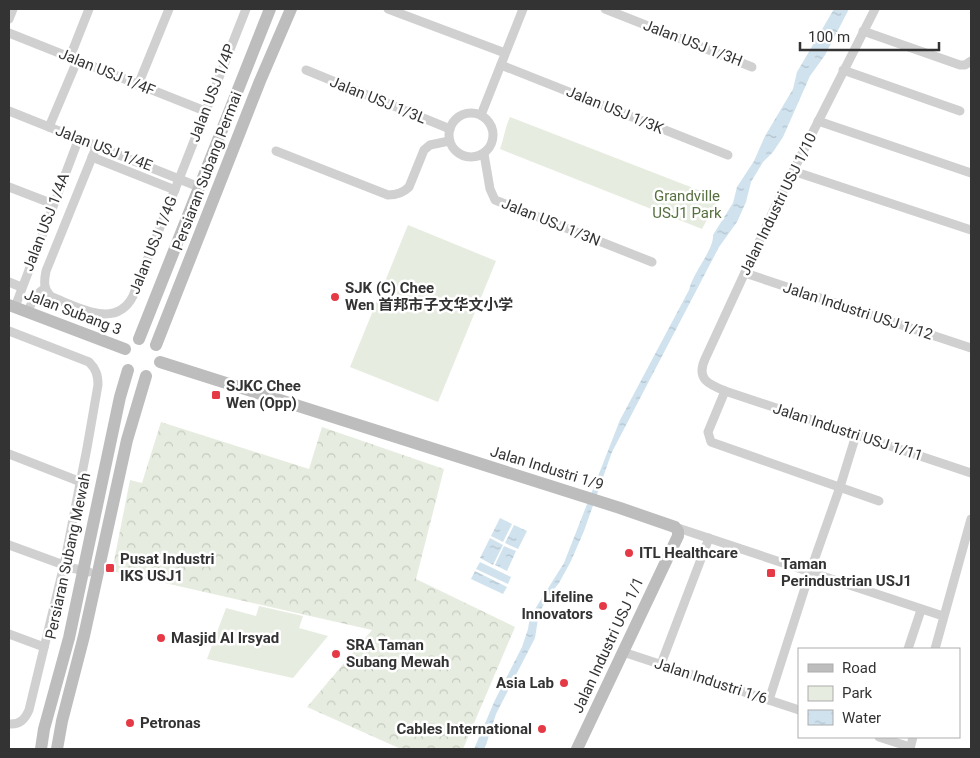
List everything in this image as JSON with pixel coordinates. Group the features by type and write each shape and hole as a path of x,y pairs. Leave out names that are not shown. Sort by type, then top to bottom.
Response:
{"main road":[{"name":"Persiaran Subang Permai","path":"140,339 270,9"},
{"name":"Persiaran Subang Permai","path":"156,345 260,81 291,9"},
{"name":"Jalan Subang 3","path":"12,306 125,349"},
{"path":"140,339 149,340 156,345 160,353 160,362 155,371 146,376 136,376 128,370 123,360 125,349 131,342 140,339"},
{"name":"Jalan Industri 1/9","path":"160,362 675,527"},
{"name":"Persiaran Subang Mewah","path":"41,749 44,729 68,638 115,416 128,370"},
{"path":"57,749 127,440 146,376"},
{"name":"Jalan Industri USJ 1/1","path":"577,749 678,536 678,531 675,527"}],"street":[{"path":"9,19 13,9"},
{"path":"49,127 74,59 89,9"},
{"path":"138,85 169,9"},
{"name":"Jalan USJ 1/4P","path":"179,178 246,9"},
{"path":"388,9 506,53"},
{"path":"481,115 523,9"},
{"name":"Jalan USJ 1/3H","path":"605,9 752,66"},
{"name":"Jalan Industri USJ 1/10","path":"725,391 706,382 703,377 702,365 793,171 875,9"},
{"path":"863,31 960,65 965,65 971,61"},
{"name":"Jalan USJ 1/4F","path":"9,33 205,110"},
{"name":"Jalan USJ 1/3K","path":"501,65 728,155"},
{"name":"Jalan USJ 1/3L","path":"306,70 450,129"},
{"path":"844,70 960,111"},
{"name":"Jalan USJ 1/4E","path":"9,111 199,187"},
{"path":"466,113 474,113 487,119 492,126 494,133 493,141 490,148 484,154 468,157 453,149 450,141 450,129 453,122 459,116 466,113"},
{"path":"818,121 971,173"},
{"name":"Jalan USJ 1/4A","path":"12,306 22,287 78,138"},
{"path":"276,151 388,195 394,195 408,187 424,150 430,145 450,141"},
{"path":"27,312 36,295 45,288 46,271 97,145"},
{"name":"Jalan USJ 1/3N","path":"484,154 490,189 495,200 652,262"},
{"path":"92,157 174,190"},
{"path":"793,171 971,230"},
{"name":"Jalan USJ 1/4G","path":"45,288 52,297 102,315 121,310 128,305 179,178"},
{"path":"9,187 53,204"},
{"name":"Jalan Industri USJ 1/12","path":"745,273 971,348"},
{"path":"9,282 22,287"},
{"path":"9,330 90,362 95,368 98,377 64,565 29,710 25,718 20,722 9,724"},
{"path":"725,391 708,432 711,442 879,500"},
{"name":"Jalan Industri USJ 1/11","path":"725,391 971,473"},
{"path":"769,700 856,435"},
{"path":"9,454 80,482"},
{"path":"935,648 971,520"},
{"name":"Jalan Industri 1/9","path":"675,527 943,616"},
{"path":"661,664 709,538"},
{"path":"9,545 64,565 98,573"},
{"path":"908,648 921,610"},
{"path":"9,634 44,647"},
{"name":"Jalan Industri 1/6","path":"623,652 798,710"},
{"path":"882,738 910,748"}],"green space":[{"name":"Grandville USJ1 Park","path":"510,117 719,198 702,229 500,149"},
{"path":"408,225 496,261 438,402 350,367"},
{"path":"161,422 309,469 322,427 444,469 416,579 515,627 463,749 401,749 307,707 372,630 112,571 130,480 142,483"},
{"path":"259,606 303,616 299,628 328,636 293,678 207,659 226,608 256,616"}],"water":[{"path":"834,9 849,9 825,55 810,76 783,137 773,152 763,162 751,182 746,202 737,222 719,247 612,452 584,531 559,583 539,613 535,638 496,714 486,745 484,749 474,749 495,700 522,647 530,617 564,563 620,420 689,290 707,254 713,235 733,203 737,187 754,161 765,136 793,89 797,72"},
{"path":"500,518 512,524 503,542 491,536"},
{"path":"514,525 527,531 518,549 505,543"},
{"path":"490,538 503,545 493,565 480,558"},
{"path":"504,546 516,551 507,571 495,565"},
{"path":"480,562 511,577 508,584 476,569"},
{"path":"475,571 507,587 503,594 471,579"}],"place":[{"name":"SJK (C) Chee Wen 首邦市子文华文小学","path":"335,297"},
{"name":"SJKC Chee Wen (Opp)","path":"216,395"},
{"name":"ITL Healthcare","path":"629,553"},
{"name":"Pusat Industri IKS USJ1","path":"110,568"},
{"name":"Taman Perindustrian USJ1","path":"771,573"},
{"name":"Lifeline Innovators","path":"603,606"},
{"name":"Masjid Al Irsyad","path":"161,638"},
{"name":"SRA Taman Subang Mewah","path":"336,654"},
{"name":"Asia Lab","path":"564,683"},
{"name":"Petronas","path":"130,723"},
{"name":"Cables International","path":"542,729"}]}
